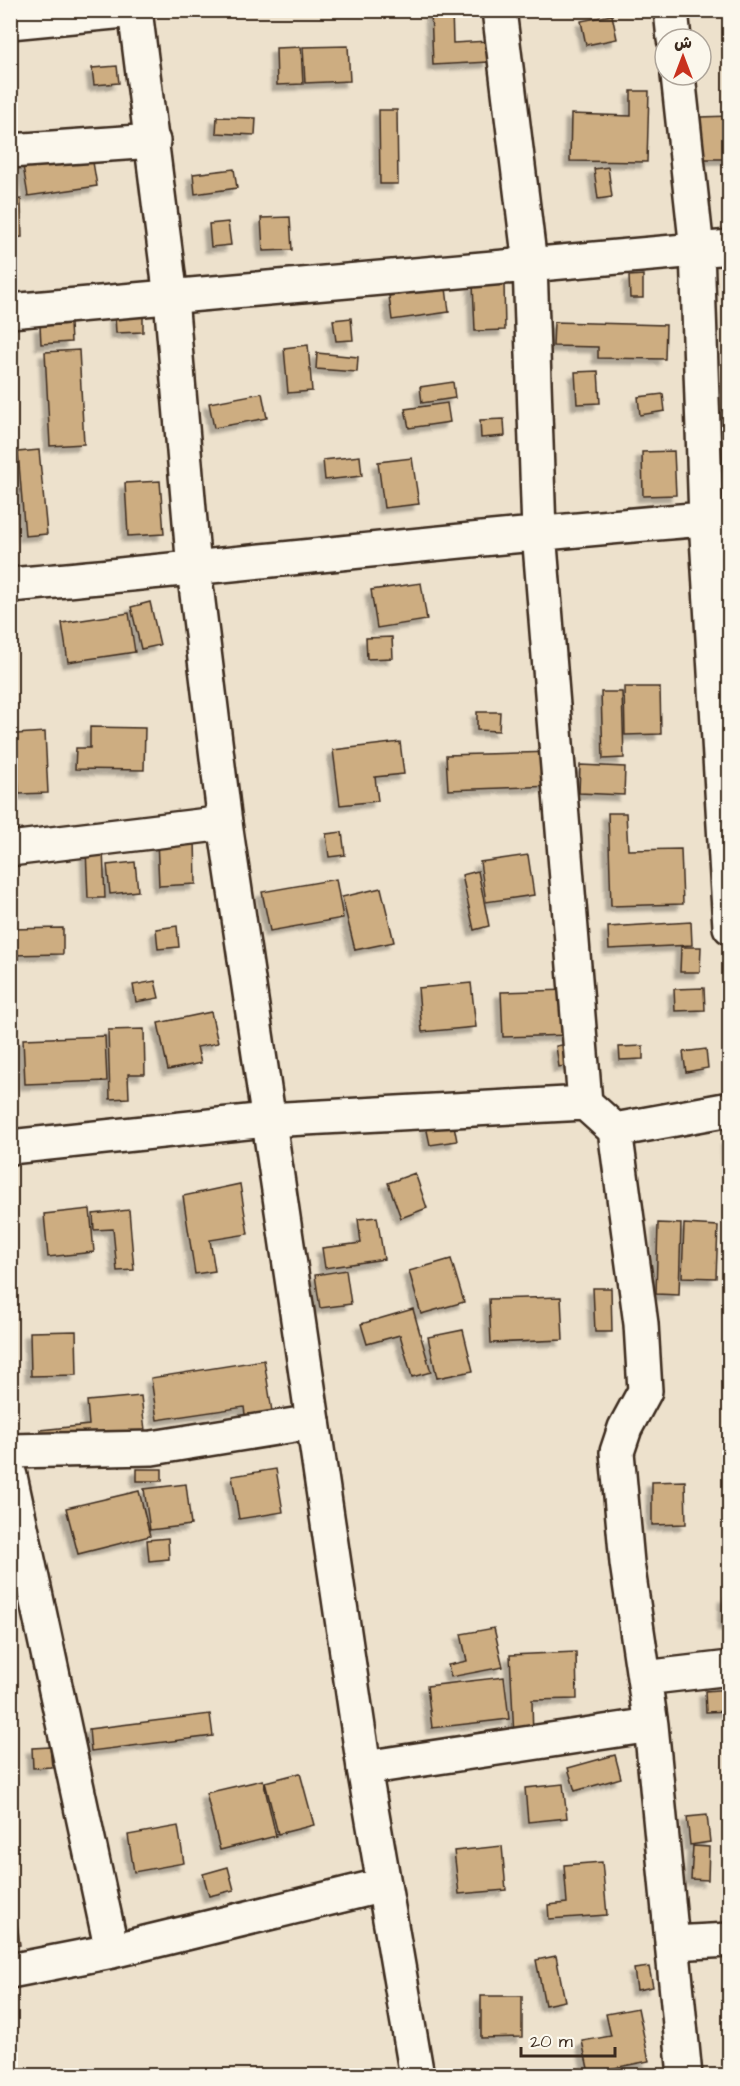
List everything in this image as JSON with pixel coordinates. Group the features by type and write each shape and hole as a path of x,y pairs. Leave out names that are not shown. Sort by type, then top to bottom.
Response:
{"street":[{"path":"10,22 135,10 171,298 194,569 225,823 364,1768 417,2076"},
{"path":"499,10 530,264 539,532 585,1103 615,1130 644,1352 645,1391 626,1428 617,1452 627,1563 651,1725 685,2076"},
{"path":"671,10 673,27"},
{"path":"679,87 697,250 705,519 729,927"},
{"path":"10,151 153,141"},
{"path":"10,310 171,298 530,264 729,248"},
{"path":"10,585 194,569 539,532 705,519"},
{"path":"10,849 225,823"},
{"path":"10,1147 267,1120 585,1103"},
{"path":"615,1130 729,1109"},
{"path":"10,1451 152,1448 313,1422"},
{"path":"10,1476 112,1951"},
{"path":"644,1678 729,1668"},
{"path":"364,1768 651,1725"},
{"path":"10,1971 112,1951 384,1885"},
{"path":"672,1943 729,1940"}],"building":[{"path":"431,10 452,10 453,43 488,41 489,62 433,65"},
{"path":"612,15 617,39 586,45 581,21"},
{"path":"348,46 350,81 305,83 303,47"},
{"path":"301,47 303,84 277,85 276,48"},
{"path":"117,66 119,83 94,85 92,68"},
{"path":"631,91 649,91 647,162 570,161 571,114 631,116"},
{"path":"379,110 397,110 398,184 380,184"},
{"path":"730,116 730,159 701,159 700,117"},
{"path":"217,117 256,118 255,135 216,133"},
{"path":"91,150 97,186 28,196 22,160"},
{"path":"608,167 612,197 598,199 594,169"},
{"path":"234,169 237,188 195,194 193,174"},
{"path":"21,199 22,237 10,238 10,200"},
{"path":"290,217 292,250 263,251 261,218"},
{"path":"228,222 231,245 211,247 209,224"},
{"path":"643,275 643,298 630,298 629,276"},
{"path":"504,283 505,330 475,331 473,284"},
{"path":"446,288 449,312 392,320 389,296"},
{"path":"143,315 143,332 116,333 115,316"},
{"path":"351,318 353,340 336,341 333,320"},
{"path":"554,322 666,325 665,359 598,358 598,347 553,346"},
{"path":"70,324 71,342 41,344 40,326"},
{"path":"308,345 312,391 288,393 284,348"},
{"path":"79,350 84,444 50,446 45,352"},
{"path":"317,353 358,357 357,372 316,369"},
{"path":"598,371 600,403 577,404 575,372"},
{"path":"453,382 455,398 422,403 420,387"},
{"path":"262,393 267,418 214,428 209,403"},
{"path":"663,394 665,411 640,415 638,397"},
{"path":"447,403 450,422 409,428 405,409"},
{"path":"504,419 505,436 481,438 480,420"},
{"path":"13,424 14,452 10,452 10,425"},
{"path":"39,450 47,534 25,536 18,452"},
{"path":"674,451 676,495 643,496 642,452"},
{"path":"360,456 362,476 325,480 323,460"},
{"path":"412,458 419,504 384,508 378,462"},
{"path":"160,481 164,534 128,536 125,483"},
{"path":"421,583 427,620 377,628 371,590"},
{"path":"150,602 160,645 141,649 131,607"},
{"path":"129,613 135,652 68,662 62,623"},
{"path":"392,637 393,658 367,659 366,638"},
{"path":"624,687 660,687 661,734 625,735"},
{"path":"601,692 622,692 624,758 603,759"},
{"path":"477,712 500,712 499,731 477,730"},
{"path":"90,727 145,728 144,770 75,769 76,748 90,748"},
{"path":"45,732 48,793 19,794 16,734"},
{"path":"400,742 404,774 375,777 378,801 340,805 333,750"},
{"path":"554,752 555,786 448,790 446,755"},
{"path":"580,765 625,767 624,795 579,793"},
{"path":"608,813 626,813 628,850 681,849 683,904 611,906"},
{"path":"342,832 345,855 329,857 326,834"},
{"path":"195,839 196,884 159,886 157,840"},
{"path":"86,849 103,849 105,898 88,898"},
{"path":"528,855 534,895 486,902 480,862"},
{"path":"135,862 138,891 110,894 107,865"},
{"path":"478,871 489,926 474,930 462,875"},
{"path":"336,879 343,918 270,931 262,892"},
{"path":"381,888 394,942 355,950 342,897"},
{"path":"691,922 692,945 609,949 608,927"},
{"path":"177,926 179,947 158,949 156,929"},
{"path":"63,928 63,954 10,955 10,929"},
{"path":"681,947 701,947 700,972 680,972"},
{"path":"155,981 159,998 136,1002 133,985"},
{"path":"471,983 476,1027 422,1032 418,988"},
{"path":"704,988 705,1010 675,1011 674,989"},
{"path":"568,990 570,1035 503,1037 501,992"},
{"path":"211,1012 218,1043 197,1047 201,1063 168,1070 158,1023"},
{"path":"144,1029 145,1074 128,1074 129,1098 110,1099 108,1030"},
{"path":"105,1036 107,1081 25,1084 23,1039"},
{"path":"572,1043 576,1064 559,1067 556,1046"},
{"path":"643,1046 643,1059 620,1060 619,1047"},
{"path":"706,1049 708,1068 686,1072 683,1052"},
{"path":"453,1120 457,1141 430,1145 426,1126"},
{"path":"730,1139 730,1178 729,1178 727,1140"},
{"path":"415,1173 427,1208 401,1218 388,1183"},
{"path":"240,1184 248,1234 210,1240 215,1271 195,1274 183,1196"},
{"path":"90,1209 94,1252 48,1257 44,1214"},
{"path":"129,1210 134,1270 117,1271 113,1229 94,1230 93,1214"},
{"path":"377,1217 384,1259 325,1268 322,1248 361,1243 358,1219"},
{"path":"658,1223 681,1224 679,1295 656,1294"},
{"path":"684,1224 718,1226 716,1278 682,1277"},
{"path":"451,1259 464,1302 421,1314 409,1271"},
{"path":"346,1270 351,1304 320,1308 315,1275"},
{"path":"593,1288 611,1288 612,1332 595,1332"},
{"path":"561,1297 563,1340 491,1343 489,1299"},
{"path":"413,1309 431,1372 412,1377 400,1335 367,1344 361,1324"},
{"path":"463,1330 473,1371 437,1378 428,1337"},
{"path":"76,1331 77,1375 31,1376 30,1332"},
{"path":"264,1360 273,1418 246,1422 244,1407 157,1420 151,1378"},
{"path":"141,1396 146,1439 42,1449 40,1430 89,1425 87,1401"},
{"path":"137,1469 162,1469 162,1481 137,1481"},
{"path":"276,1469 283,1512 239,1519 232,1476"},
{"path":"685,1481 686,1524 652,1525 652,1482"},
{"path":"186,1484 191,1525 150,1530 144,1489"},
{"path":"139,1491 150,1536 78,1554 66,1508"},
{"path":"168,1538 169,1559 149,1561 147,1540"},
{"path":"724,1597 730,1597 730,1625 723,1624"},
{"path":"494,1628 503,1667 451,1677 448,1665 467,1661 461,1634"},
{"path":"576,1652 577,1699 532,1700 533,1737 514,1738 510,1655"},
{"path":"504,1677 509,1719 432,1728 427,1686"},
{"path":"730,1689 730,1711 706,1712 705,1691"},
{"path":"210,1714 213,1736 91,1751 89,1729"},
{"path":"50,1747 52,1767 33,1768 32,1748"},
{"path":"615,1755 621,1778 575,1791 568,1768"},
{"path":"300,1773 314,1825 278,1834 265,1782"},
{"path":"263,1780 276,1836 220,1850 206,1793"},
{"path":"563,1784 567,1818 528,1822 525,1788"},
{"path":"707,1815 710,1842 690,1845 687,1817"},
{"path":"178,1826 184,1863 134,1872 128,1835"},
{"path":"502,1846 506,1890 459,1894 454,1851"},
{"path":"693,1846 709,1847 708,1880 691,1879"},
{"path":"602,1862 607,1915 549,1919 548,1905 567,1903 564,1865"},
{"path":"228,1867 234,1890 209,1896 203,1874"},
{"path":"17,1922 20,1945 10,1946 10,1923"},
{"path":"556,1956 565,2001 545,2005 536,1960"},
{"path":"649,1967 653,1987 637,1990 634,1969"},
{"path":"481,1996 522,1996 522,2037 481,2038"},
{"path":"638,2008 649,2061 589,2073 582,2041 611,2036 606,2014"}]}
